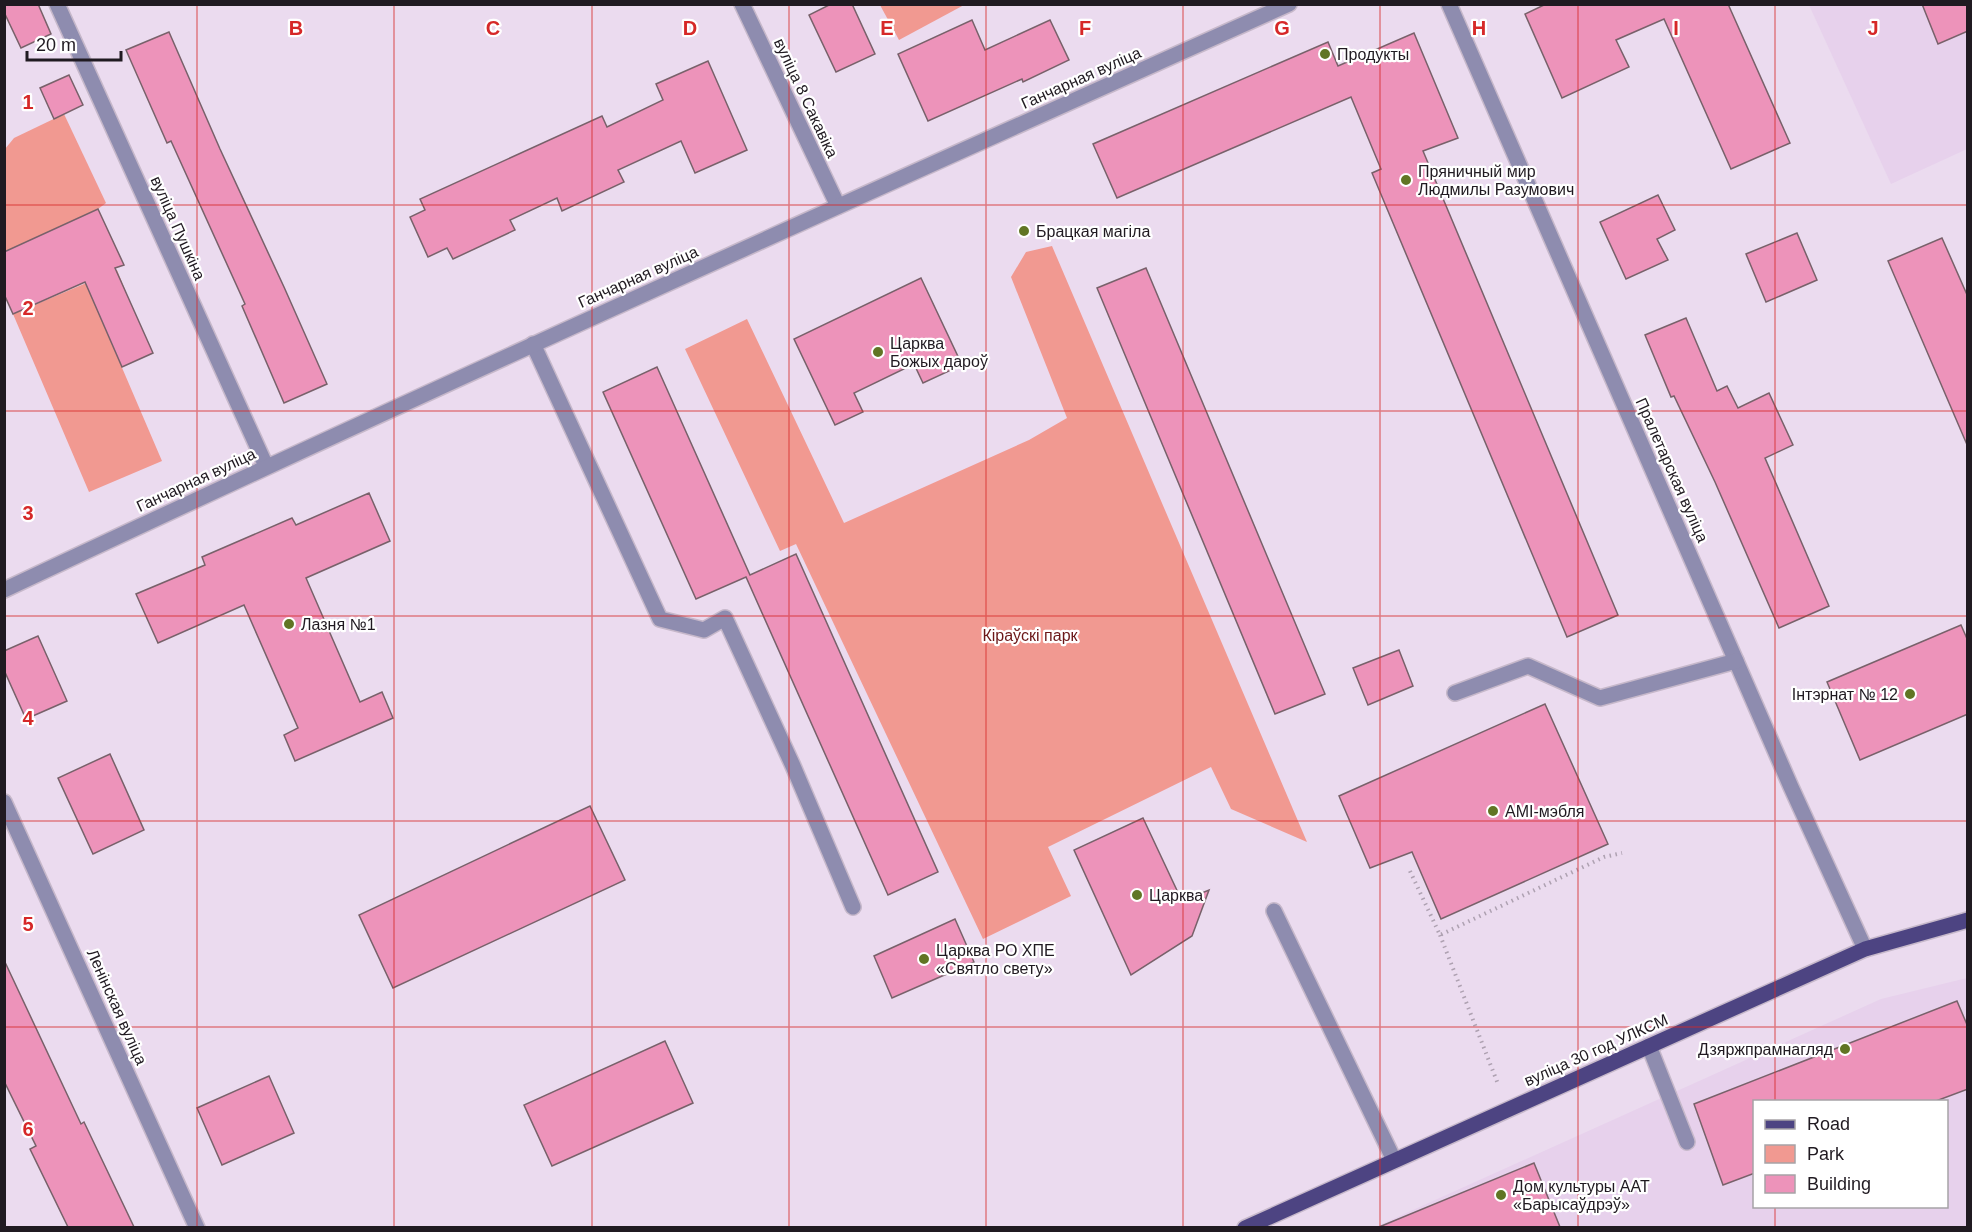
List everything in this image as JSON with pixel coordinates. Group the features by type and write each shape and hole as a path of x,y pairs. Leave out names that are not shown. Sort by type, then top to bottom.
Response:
{"main road":[{"name":"вуліца 30 год УЛКСМ","path":"1245,1227 1865,949 1968,920"}],"street":[{"name":"вуліца Пушкіна","path":"57,4 266,466"},
{"name":"вуліца 8 Сакавіка","path":"742,4 838,206"},
{"name":"Ганчарная вуліца","path":"4,590 266,466 533,344 1289,4"},
{"name":"Пралетарская вуліца","path":"1449,4 1736,661 1865,949"},
{"path":"533,344 660,619 704,630 725,618 793,766 853,907"},
{"path":"1455,693 1528,666 1600,698 1736,661"},
{"name":"Ленінская вуліца","path":"4,802 197,1227"},
{"path":"1274,911 1394,1160"},
{"path":"1649,1046 1687,1142"}],"path":[{"path":"1440,935 1604,858 1622,853"},
{"path":"1410,871 1440,935 1498,1084"}],"shaded area":[{"path":"1809,5 1967,5 1967,149 1891,184"},
{"path":"1967,978 1967,1227 1373,1228 1881,999"}],"green space":[{"path":"880,5 964,5 899,40"},
{"path":"64,114 106,203 98,209 5,252 5,149 14,138"},
{"name":"Кіраўскі парк","path":"1052,246 1307,842 1231,809 1211,767 1048,847 1071,896 983,939 796,544 780,551 685,349 747,319 844,523 1029,440 1067,418 1011,277 1026,252"},
{"path":"117,270 132,307 102,321 162,461 89,492 13,314"}],"building":[{"path":"4,4 38,4 51,34 21,48 4,12"},
{"path":"831,4 852,4 875,54 836,72 809,15"},
{"path":"1546,4 1728,4 1790,143 1731,169 1664,19 1616,40 1629,67 1562,98 1525,14"},
{"path":"1922,4 1968,4 1968,31 1938,44"},
{"path":"972,20 985,50 1050,20 1069,60 1023,82 1022,79 928,121 898,54"},
{"path":"169,32 327,384 284,403 242,306 245,304 171,141 167,143 126,50"},
{"path":"1414,33 1458,138 1423,151 1618,615 1567,637 1372,173 1381,169 1351,97 1117,198 1093,144 1328,42 1338,66"},
{"path":"708,61 747,150 695,173 681,141 618,170 624,182 562,211 557,198 510,220 515,230 453,259 447,248 428,257 410,217 425,210 420,199 602,116 607,127 663,100 656,84"},
{"path":"69,75 83,105 54,119 40,88"},
{"path":"1658,195 1675,230 1657,239 1668,260 1626,279 1600,222"},
{"path":"98,209 124,265 115,268 153,353 122,367 85,282 13,314 4,294 4,252"},
{"path":"1797,233 1817,280 1766,302 1746,254"},
{"path":"1942,238 1968,297 1968,447 1888,261"},
{"path":"1146,268 1325,694 1275,714 1097,288"},
{"name":"Царква Божых дароў","path":"921,278 962,365 923,383 914,364 854,393 863,412 835,425 794,339"},
{"path":"1686,318 1717,391 1727,386 1738,408 1769,393 1793,445 1765,458 1829,606 1779,628 1715,482 1674,396 1671,397 1645,335"},
{"path":"657,367 750,575 796,554 938,872 888,895 746,577 696,599 603,392"},
{"name":"Лазня №1","path":"369,493 390,541 306,578 360,702 382,692 393,718 295,761 284,735 298,728 244,605 158,643 136,594 205,565 202,557 292,518 296,525"},
{"path":"1961,625 1968,641 1968,714 1860,760 1827,682"},
{"path":"38,636 67,701 26,719 4,670 4,651"},
{"path":"1399,650 1413,686 1368,705 1353,668"},
{"name":"AMI-мэбля","path":"1545,704 1608,844 1441,919 1412,852 1370,868 1339,796"},
{"path":"110,754 144,830 93,854 58,778"},
{"path":"590,806 625,880 393,988 359,915"},
{"name":"Царква","path":"1143,818 1182,901 1209,890 1192,936 1131,975 1074,850"},
{"name":"Царква РО ХПЕ «Святло свету»","path":"955,919 974,962 892,998 874,956"},
{"path":"4,960 81,1124 84,1122 134,1227 68,1227 30,1149 36,1146 4,1081"},
{"path":"1957,1001 1968,1027 1968,1089 1939,1100 1753,1100 1753,1174 1723,1185 1694,1104"},
{"path":"665,1041 693,1103 552,1166 524,1105"},
{"path":"269,1076 294,1133 222,1165 197,1108"},
{"name":"Дом культуры ААТ «Барысаўдрэў»","path":"1534,1163 1560,1227 1379,1227"}],"place":[{"name":"Продукты","path":"1325,54"},
{"name":"Пряничный мир Людмилы Разумович","path":"1406,180"},
{"name":"Брацкая магіла","path":"1024,231"},
{"name":"Царква Божых дароў","path":"878,352"},
{"name":"Лазня №1","path":"289,624"},
{"name":"Інтэрнат № 12","path":"1910,694"},
{"name":"AMI-мэбля","path":"1493,811"},
{"name":"Царква","path":"1137,895"},
{"name":"Царква РО ХПЕ «Святло свету»","path":"924,959"},
{"name":"Дзяржпрамнагляд","path":"1845,1049"},
{"name":"Дом культуры ААТ «Барысаўдрэў»","path":"1501,1195"}]}
